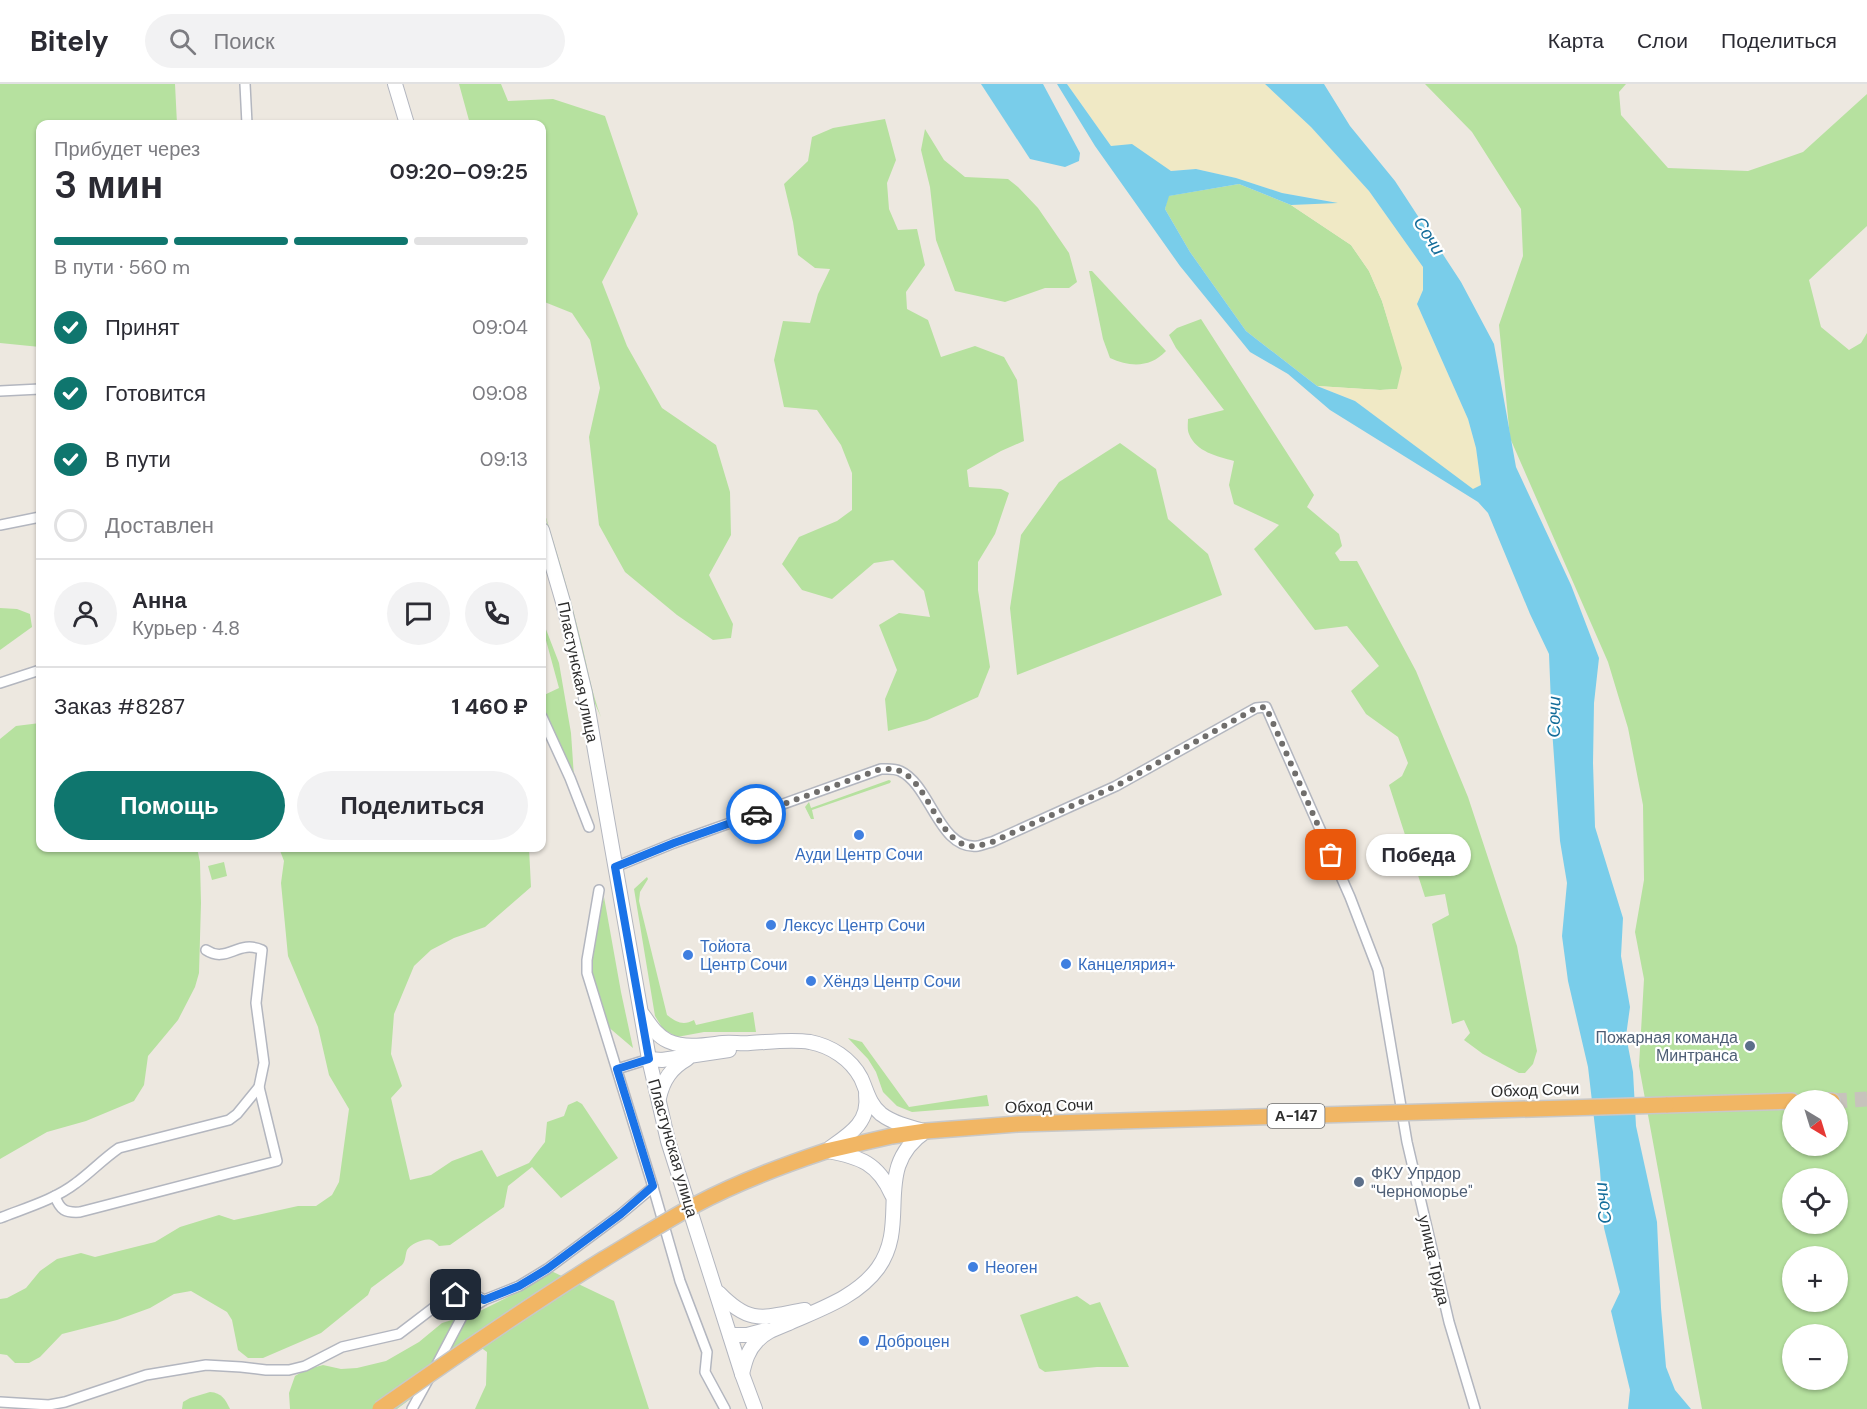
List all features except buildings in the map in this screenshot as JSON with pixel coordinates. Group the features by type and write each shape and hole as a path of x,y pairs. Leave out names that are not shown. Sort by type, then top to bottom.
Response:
{"highway":[{"name":"Обход Сочи","path":"380,1409 557,1288 695,1205 782,1166 826,1151 892,1136 1018,1124 1782,1101"}],"main road":[{"path":"395,84 406,120"},
{"name":"Пластунская улица","path":"546,544 585,693 640,1011 668,1141 755,1409"},
{"name":"А-147","path":"640,1011 657,1034 691,1051"},
{"name":"А-147","path":"649,1059 662,1053 691,1051 727,1043 810,1042 835,1051 854,1068 861,1078 871,1103 882,1115 901,1124 926,1131"},
{"path":"659,1100 663,1085 672,1070 691,1051"},
{"name":"А-147","path":"826,1151 856,1128 864,1118 867,1109 866,1092"},
{"path":"730,1335 821,1307 850,1293 867,1280 879,1267 892,1235 894,1180 902,1156 911,1144 926,1131"},
{"path":"826,1151 851,1155 871,1165 886,1183 893,1198"},
{"path":"715,1289 739,1311 770,1323"},
{"path":"742,1374 746,1357 770,1323"}],"street":[{"path":"245,84 247,120"},
{"path":"0,391 36,389"},
{"path":"0,525 36,518"},
{"path":"0,683 36,671"},
{"name":"улица Труда","path":"615,867 674,843 881,769 901,771 918,787 951,837 970,846 978,846 992,842 1116,786 1256,708 1266,707 1350,897 1378,970 1407,1142 1449,1322 1475,1409"},
{"path":"546,726 589,827"},
{"path":"599,890 587,960 587,973 680,1281 707,1352 705,1372 725,1409"},
{"path":"55,1196 58,1205 63,1210 69,1213 80,1212 277,1161 260,1086 264,1063 256,1003 262,950 247,946 214,955 206,950"},
{"path":"617,1069 649,1059"},
{"path":"0,1218 55,1196 76,1183 119,1148 229,1120 237,1114 260,1086"},
{"path":"412,1409 464,1314 484,1300 519,1286 547,1269 621,1214 653,1186"},
{"path":"0,1402 49,1405 65,1402 146,1375 206,1365 240,1366 266,1371 289,1370 304,1366 342,1347 399,1334 441,1302 456,1295 470,1292 484,1300"}],"green space":[{"path":"0,84 175,84 177,120 36,120 36,347 0,343"},
{"path":"459,84 501,84 508,101 553,99 605,116 638,214 602,282 627,346 662,408 716,445 730,492 731,535 709,575 733,624 731,638 713,640 677,615 625,572 599,525 589,437 600,388 590,340 572,313 546,303 546,120 469,120"},
{"path":"1425,84 1626,84 1619,92 1621,115 1668,168 1748,171 1803,152 1867,94 1867,226 1809,280 1821,327 1849,350 1861,343 1867,333 1867,1409 1702,1409 1639,1066 1644,979 1635,932 1644,880 1643,805 1628,728 1608,662 1510,438 1499,325 1523,256 1521,209 1472,132"},
{"path":"885,119 896,160 887,183 889,209 898,230 917,229 925,265 906,292 907,309 928,320 941,357 975,346 1004,357 1017,380 1024,441 967,470 969,487 1001,489 1009,493 995,534 978,562 978,590 990,667 978,697 927,720 888,731 885,699 897,670 879,625 899,613 930,617 924,591 893,560 874,563 832,599 802,590 782,564 799,537 837,521 852,510 852,473 841,445 817,410 784,407 774,360 783,321 810,323 818,294 830,269 815,268 798,255 784,184 808,161 812,137 833,128"},
{"path":"925,129 944,160 965,177 1008,179 1018,187 1038,208 1069,253 1077,282 1069,288 1045,288 1005,302 955,291 936,240 930,187 921,150"},
{"path":"1239,184 1291,205 1351,245 1369,271 1382,301 1403,368 1398,389 1317,386 1246,331 1190,252 1165,209 1168,196"},
{"path":"1089,271 1092,271 1166,351 1160,357 1140,364 1125,363 1110,358 1103,339"},
{"path":"1201,319 1314,495 1307,507 1339,534 1342,546 1335,553 1340,561 1357,561 1416,671 1468,797 1517,946 1537,1051 1533,1064 1525,1073 1519,1073 1483,1054 1464,1040 1470,1033 1464,1020 1452,1024 1432,924 1449,915 1445,894 1425,897 1389,785 1402,776 1408,763 1398,737 1366,714 1351,691 1379,666 1347,626 1315,630 1254,549 1279,525 1234,504 1229,485 1234,461 1202,449 1189,434 1188,419 1224,410 1176,348 1169,335 1177,328"},
{"path":"1120,443 1156,469 1168,519 1208,554 1222,595 1017,675 1010,608 1021,535 1059,482"},
{"path":"546,518 567,587 601,717 591,695 575,621"},
{"path":"0,608 17,609 30,614 32,627 0,650"},
{"path":"546,629 559,663 571,733 574,777 546,718 546,694 559,688 546,640"},
{"path":"36,724 36,852 198,852 201,903 199,973 195,987 178,1020 148,1056 144,1085 134,1101 86,1121 47,1132 0,1159 0,739 16,726"},
{"path":"889,780 890,783 812,810 814,819 811,819 805,807 809,802 811,808"},
{"path":"281,852 529,852 531,887 485,927 454,938 431,950 414,966 394,1014 391,1054 402,1086 391,1098 410,1180 431,1175 452,1161 482,1150 497,1177 529,1163 545,1142 547,1122 564,1116 568,1105 577,1101 582,1104 618,1158 561,1198 532,1167 508,1186 504,1207 450,1245 439,1246 428,1240 415,1244 407,1250 402,1265 371,1288 368,1295 321,1333 263,1358 248,1358 238,1350 232,1320 227,1312 191,1291 174,1294 150,1308 117,1320 62,1334 40,1357 29,1363 15,1363 7,1355 0,1354 0,1299 7,1298 26,1288 40,1271 57,1259 81,1253 95,1257 155,1242 180,1227 219,1215 234,1220 298,1206 316,1206 332,1195 339,1182 349,1109 329,1075 318,1027 288,956 281,883 284,861"},
{"path":"224,862 227,876 212,880 208,866"},
{"path":"647,877 640,892 639,901 667,1015 680,1022 686,1023 694,1020 696,1025 753,1012 756,1032 704,1032 677,1037 663,1029 655,1016 634,889"},
{"path":"604,897 633,1048 606,1025 592,980 591,957"},
{"path":"848,1038 862,1042 909,1107 987,1095 989,1106 912,1112 897,1106 883,1092 876,1072 868,1059"},
{"path":"547,1269 614,1301 649,1409 475,1409 486,1385 487,1352 480,1347 397,1409 290,1409 289,1393 295,1376 305,1370 323,1365 341,1369 357,1368 386,1361 419,1342 442,1323 478,1312 520,1291"},
{"path":"1077,1296 1090,1305 1100,1302 1129,1367 1097,1367 1045,1372 1039,1368 1020,1315"},
{"path":"210,1392 223,1397 230,1409 182,1409 183,1402"}],"sand":[{"path":"1067,84 1265,84 1311,127 1369,191 1423,267 1423,290 1417,304 1468,419 1476,448 1481,485 1473,490 1355,401 1317,386 1397,389 1402,368 1382,301 1369,271 1351,245 1291,205 1334,202 1282,193 1236,178 1196,169 1171,171 1154,161 1111,146"}],"water":[{"path":"981,84 1043,84 1080,153 1079,161 1065,167 1030,159"},
{"name":"Сочи","path":"1057,84 1067,84 1111,146 1132,144 1171,171 1196,169 1236,178 1282,193 1338,203 1291,205 1239,184 1169,196 1165,209 1190,252 1246,331 1317,386 1355,401 1473,489 1481,485 1476,448 1468,419 1417,304 1423,290 1423,267 1369,191 1311,127 1265,84 1324,84 1350,126 1395,181 1461,282 1494,344 1516,467 1571,585 1599,658 1594,703 1595,827 1623,918 1621,956 1630,1007 1626,1036 1633,1072 1636,1126 1657,1222 1666,1367 1675,1390 1691,1409 1628,1409 1630,1390 1611,1311 1620,1292 1604,1228 1588,1067 1568,981 1562,936 1567,883 1560,841 1549,654 1488,513 1478,502 1330,410 1288,374 1250,352 1180,266 1095,146"}],"tunnel":[{"path":"1848,1100 1867,1099"}],"way so far":[{"path":"756,814 881,769 892,769 901,771 918,787 951,837 970,846 978,846 992,842 1116,786 1256,708 1266,707 1331,855"}],"place":[{"name":"Ауди Центр Сочи","path":"859,835"},
{"name":"Победа","path":"1331,855"},
{"name":"Лексус Центр Сочи","path":"771,925"},
{"name":"Тойота Центр Сочи","path":"688,955"},
{"name":"Канцелярия+","path":"1066,964"},
{"name":"Хёндэ Центр Сочи","path":"811,981"},
{"name":"Пожарная команда Минтранса","path":"1750,1046"},
{"name":"ФКУ Упрдор \"Черноморье\"","path":"1359,1182"},
{"name":"Неоген","path":"973,1267"},
{"name":"Доброцен","path":"864,1341"}],"route":[{"path":"456,1295 470,1292 484,1300 519,1286 597,1233 653,1186 617,1069 649,1059 615,867 756,814"}]}
